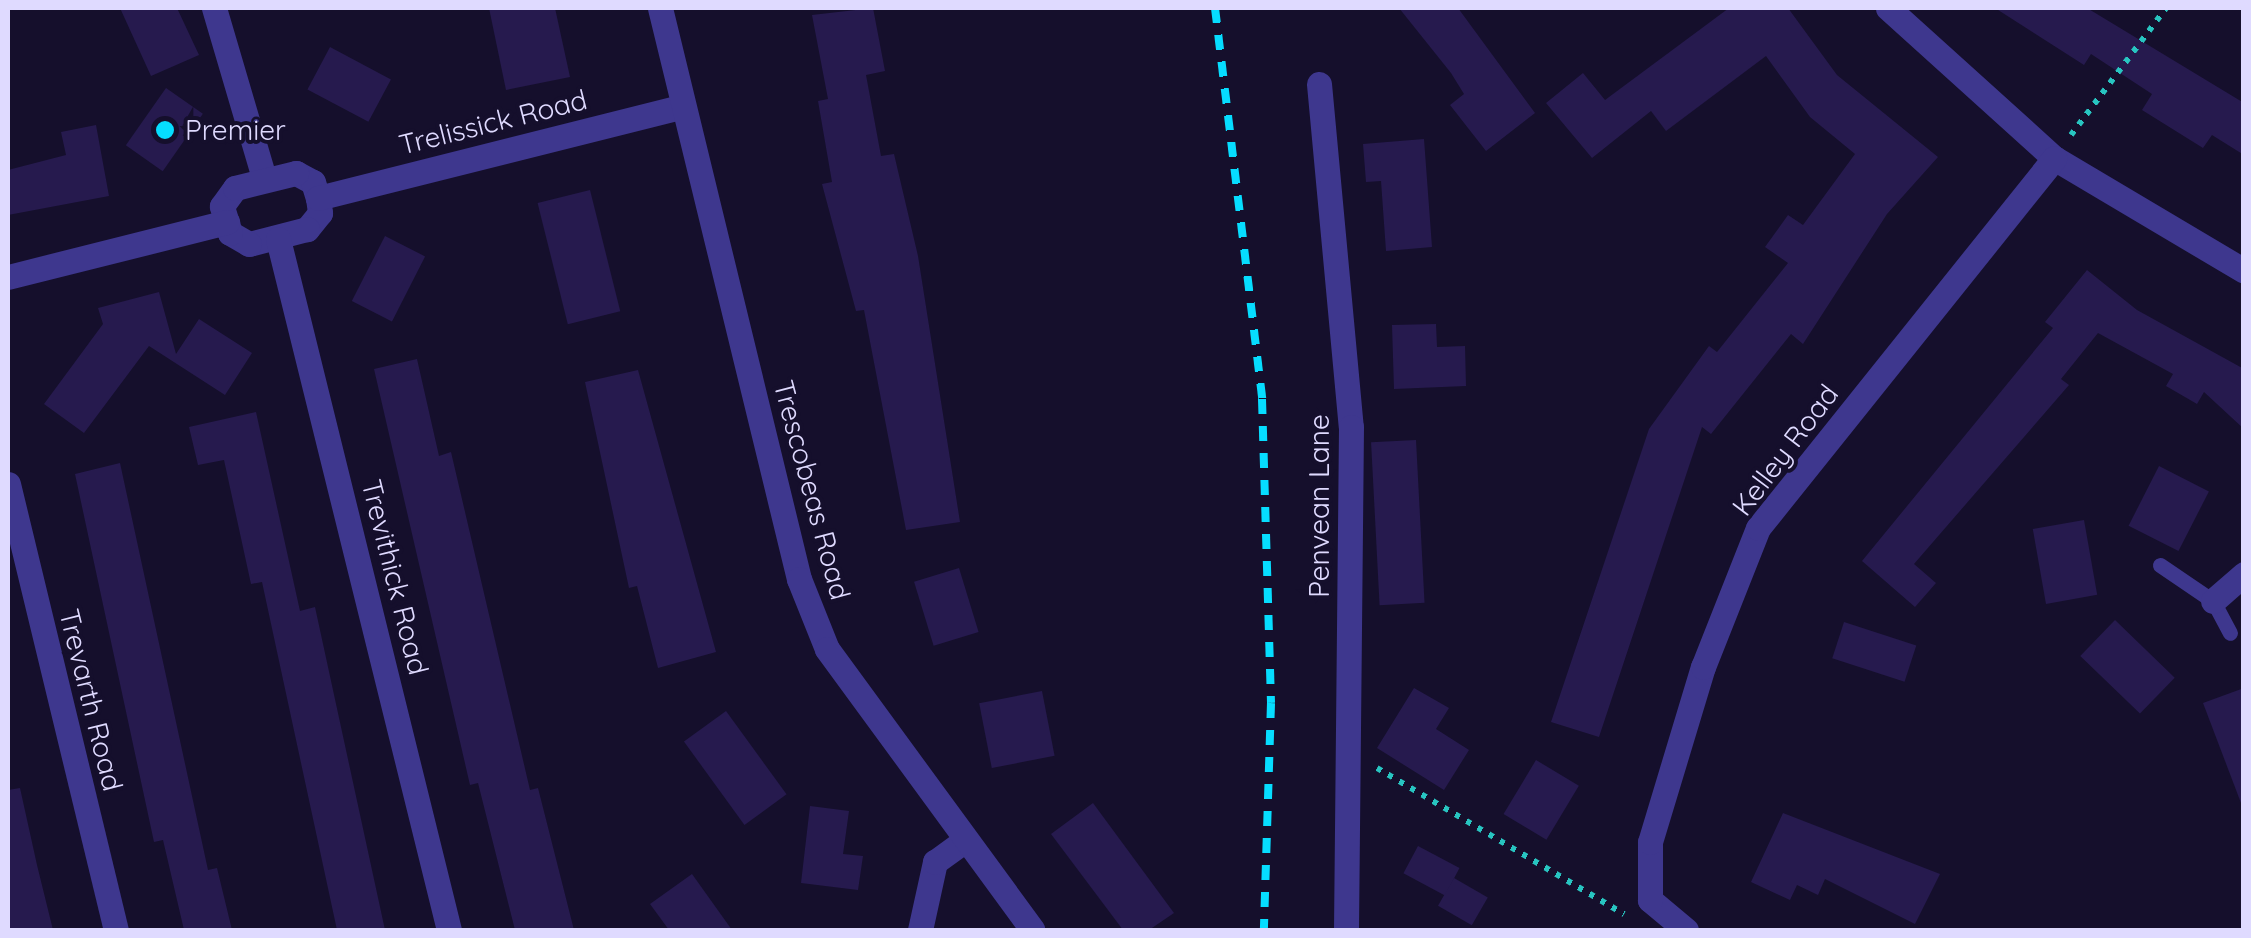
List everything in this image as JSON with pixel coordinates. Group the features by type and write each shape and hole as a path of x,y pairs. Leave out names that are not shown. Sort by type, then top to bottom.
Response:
{"street":[{"path":"214,8 264,178"},
{"name":"Trescobeas Road","path":"660,8 799,579 827,649 964,841 1033,930"},
{"path":"1888,8 2054,158 2244,271"},
{"name":"Penvean Lane","path":"1319,84 1351,427 1346,930"},
{"name":"Trelissick Road","path":"318,198 683,106"},
{"name":"Kelley Road","path":"1650,900 1650,842 1758,528 2054,158"},
{"path":"296,173 313,182 320,213 307,230 249,244 227,222 222,206 234,188 264,178 296,173"},
{"path":"8,277 227,222"},
{"name":"Trevithick Road","path":"278,239 449,930"},
{"name":"Trevarth Road","path":"8,484 116,930"},
{"path":"2213,602 2244,574"},
{"path":"920,930 936,862 964,841"},
{"path":"1650,900 1686,930"}],"lane":[{"path":"2160,565 2213,602 2230,633"}],"path":[{"path":"2054,158 2166,8"},
{"path":"1346,750 1623,915 1650,900"}],"building":[{"path":"120,8 177,8 199,55 151,76"},
{"path":"489,8 555,8 570,77 506,90"},
{"path":"873,8 885,71 866,75 881,156 894,154 918,256 960,522 906,530 864,310 856,311 822,184 832,182 818,101 828,99 812,15"},
{"path":"1399,8 1458,8 1535,113 1486,151 1450,105 1464,94"},
{"path":"1729,8 1788,8 1837,75 1938,157 1887,214 1803,344 1791,334 1711,434 1702,427 1599,737 1551,722 1649,429 1709,346 1717,352 1788,263 1765,247 1788,215 1803,225 1855,154 1810,117 1766,56 1666,131 1651,111 1592,158 1546,103 1583,73 1605,100"},
{"path":"1995,8 2087,8 2244,103 2244,155 2212,135 2203,148 2142,110 2152,94 2091,54 2084,65"},
{"path":"330,47 391,79 368,122 307,89"},
{"name":"Premier","path":"166,88 203,114 163,171 126,145"},
{"path":"96,125 109,196 8,215 8,170 66,155 61,132"},
{"path":"1424,139 1432,247 1386,251 1381,181 1366,182 1363,144"},
{"path":"590,190 620,311 568,324 538,203"},
{"path":"385,236 425,256 392,321 352,301"},
{"path":"2087,270 2137,310 2244,369 2244,429 2204,392 2197,404 2166,386 2173,374 2098,333 2061,379 2069,385 1914,564 1936,583 1915,607 1862,561 2053,328 2045,322"},
{"path":"159,292 176,354 199,319 252,353 225,395 149,346 84,433 44,404 103,324 98,308"},
{"path":"1436,324 1437,347 1465,346 1466,386 1394,389 1392,325"},
{"path":"417,359 439,456 451,452 530,790 538,788 574,930 515,930 478,783 470,785 374,369"},
{"path":"638,370 716,652 658,668 637,586 629,588 585,382"},
{"path":"256,412 300,611 315,607 385,930 337,930 262,582 251,584 224,460 198,465 189,427"},
{"path":"1416,440 1425,603 1380,605 1371,442"},
{"path":"120,463 208,870 217,868 232,930 184,930 163,840 154,842 75,474"},
{"path":"2159,466 2209,491 2178,551 2129,526"},
{"path":"2084,520 2097,595 2046,604 2033,529"},
{"path":"959,568 979,632 934,646 914,582"},
{"path":"2115,620 2175,678 2140,714 2080,656"},
{"path":"1844,622 1916,645 1905,682 1832,658"},
{"path":"1414,688 1449,708 1436,729 1469,750 1444,790 1377,748"},
{"path":"2244,688 2244,802 2241,803 2203,703"},
{"path":"1042,691 1055,756 992,768 979,703"},
{"path":"726,711 787,794 744,825 684,742"},
{"path":"1536,760 1579,786 1546,840 1504,814"},
{"path":"20,788 53,930 8,930 8,790"},
{"path":"1093,803 1174,913 1149,930 1123,930 1051,834"},
{"path":"810,806 849,811 843,854 863,856 858,890 801,883"},
{"path":"1783,813 1940,874 1915,924 1825,879 1818,895 1797,885 1790,900 1751,882"},
{"path":"1418,846 1459,868 1445,895 1403,873"},
{"path":"692,874 732,930 669,930 650,904"},
{"path":"1454,878 1488,898 1472,925 1438,906"}],"railway":[{"path":"1215,8 1262,399 1271,703 1264,930"}],"place":[{"name":"Premier","path":"165,130"}]}
